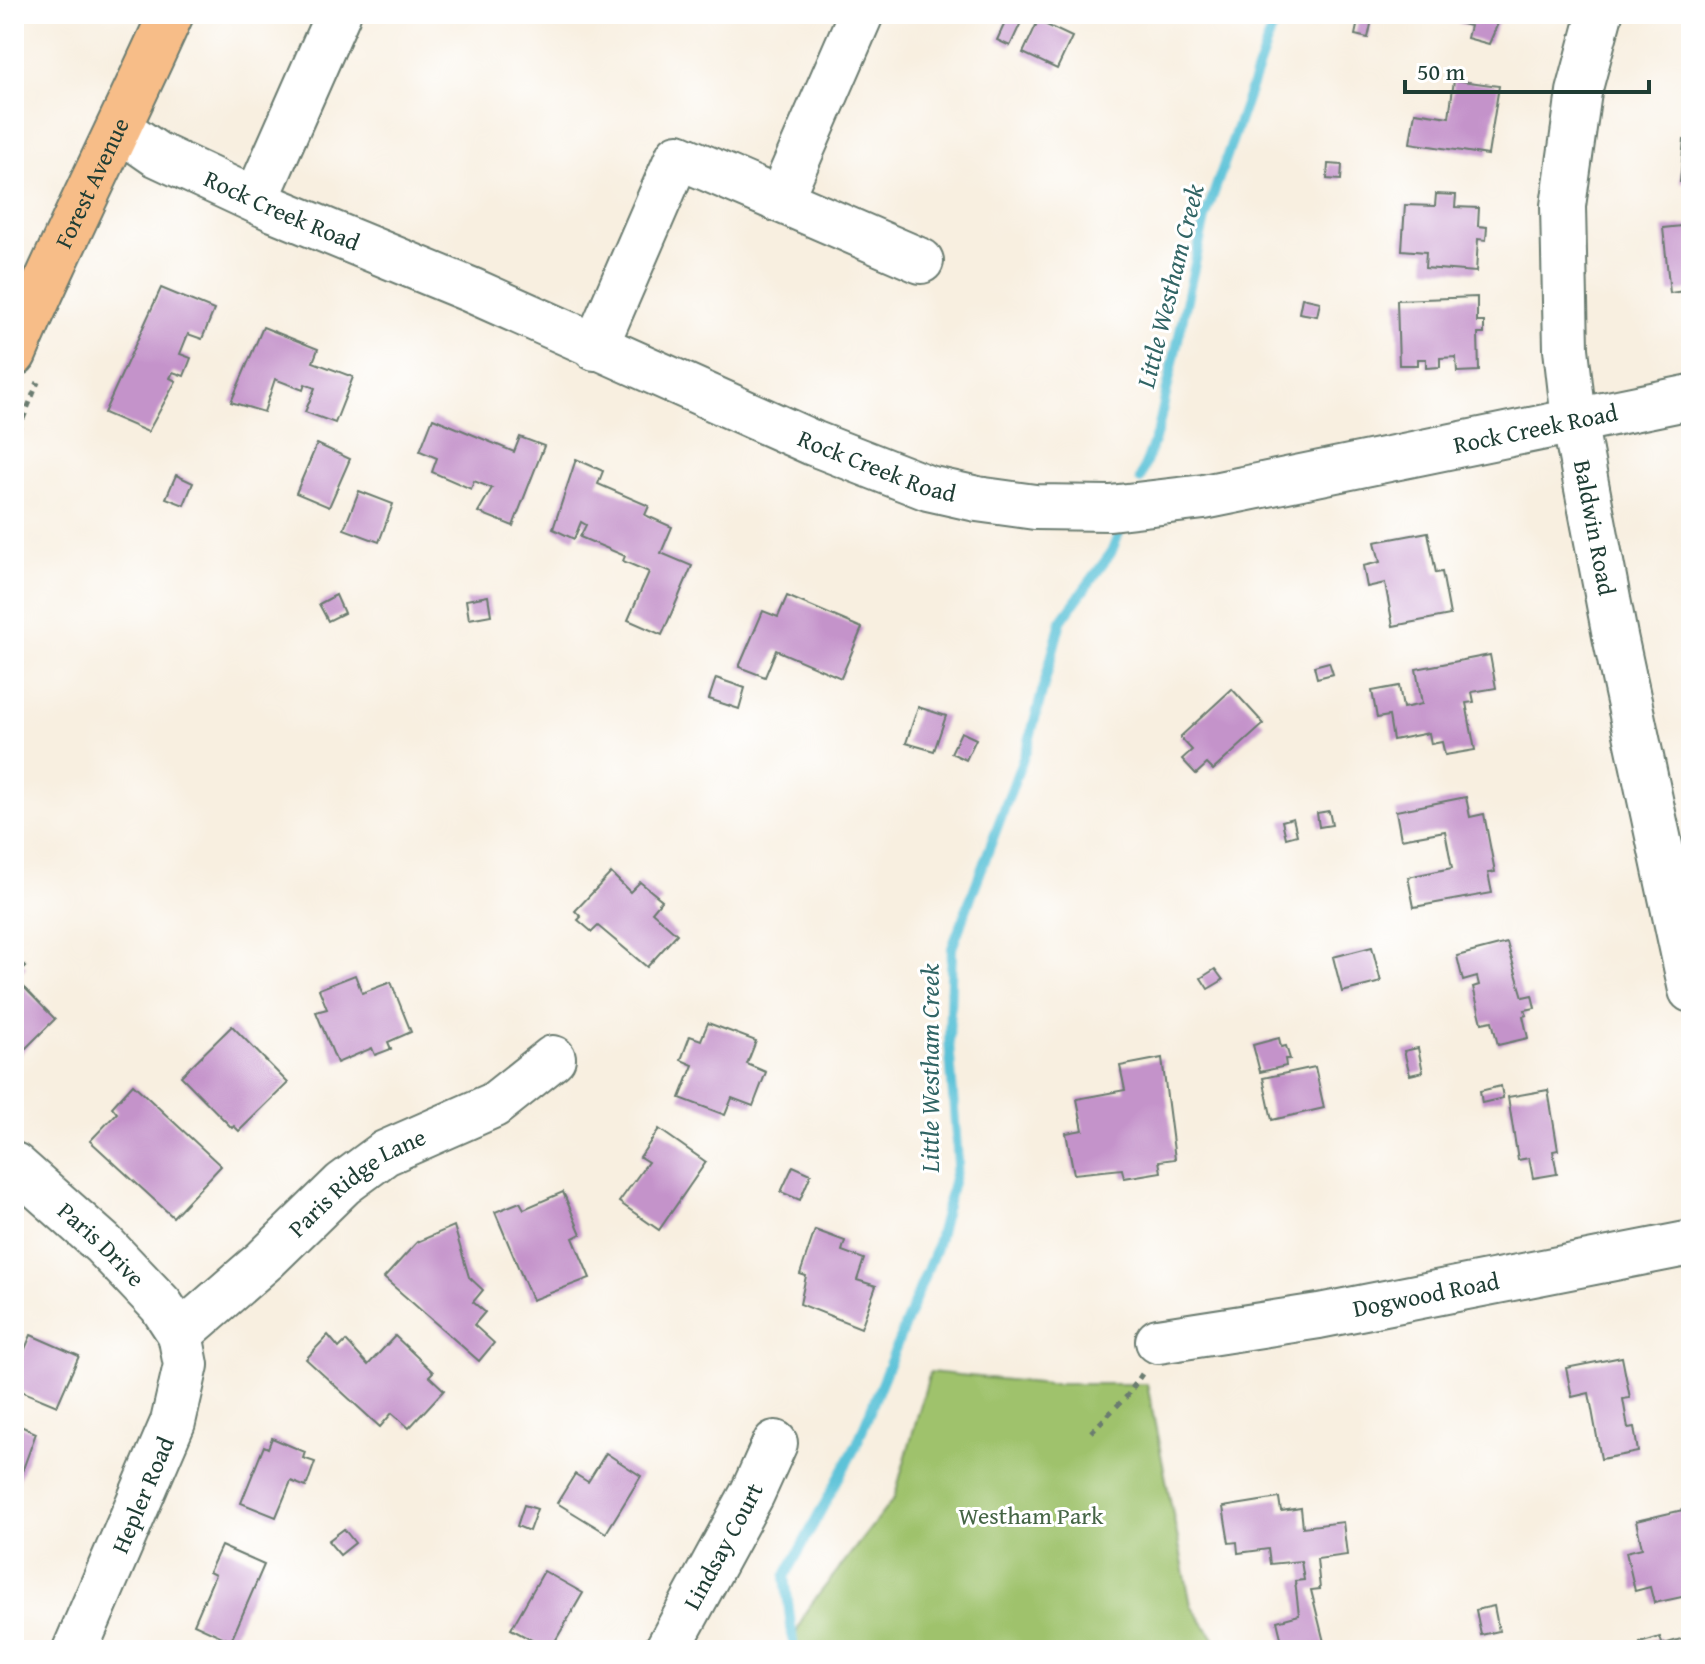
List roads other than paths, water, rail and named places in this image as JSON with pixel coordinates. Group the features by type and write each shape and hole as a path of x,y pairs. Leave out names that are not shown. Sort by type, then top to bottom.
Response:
{"main road":[{"name":"Forest Avenue","path":"14,354 63,239 120,129 171,14"}],"street":[{"path":"256,200 338,14"},
{"path":"780,200 861,14"},
{"name":"Baldwin Road","path":"1600,14 1579,92 1563,206 1566,349 1574,420 1615,636 1691,990"},
{"name":"Rock Creek Road","path":"120,129 156,154 256,200 471,290 813,443 928,488 1035,507 1110,508 1204,497 1691,397"},
{"path":"595,348 678,156 921,261"},
{"name":"Paris Ridge Lane","path":"180,1334 265,1260 343,1184 385,1153 494,1105 553,1058"},
{"name":"Paris Drive","path":"14,1165 103,1244 161,1305 180,1334"},
{"name":"Dogwood Road","path":"1158,1341 1334,1313 1691,1243"},
{"name":"Hepler Road","path":"75,1650 173,1422 186,1365 180,1334"},
{"name":"Lindsay Court","path":"667,1650 752,1494 775,1443"}],"waterway":[{"name":"Little Westham Creek","path":"1140,479 1158,430 1205,218 1277,14"},
{"name":"Little Westham Creek","path":"794,1650 785,1577 856,1446 936,1248 958,1163 949,1042 952,948 1028,745 1061,621 1111,553 1119,533"}],"park label":[{"name":"Westham Park","path":"1031,1516"}]}
